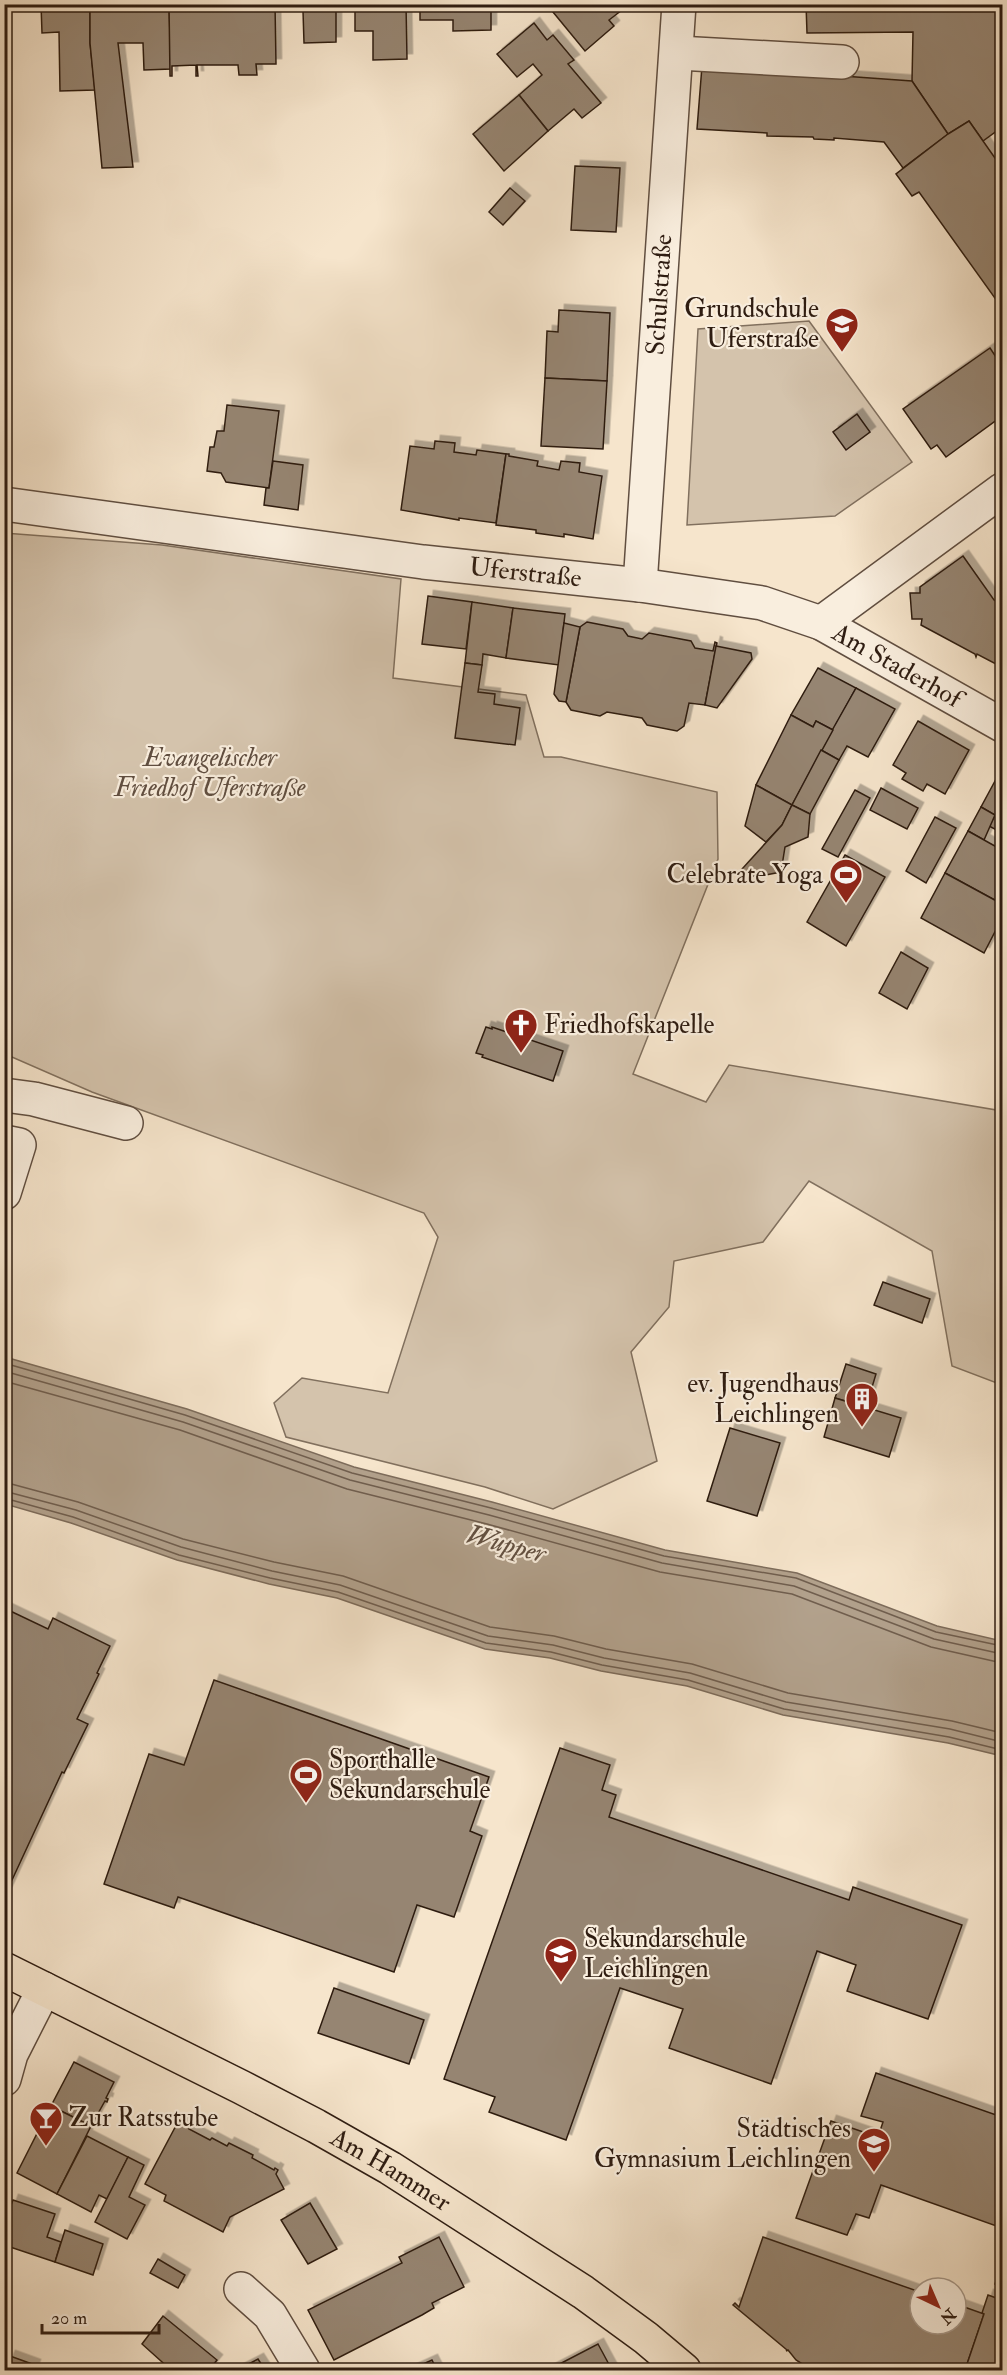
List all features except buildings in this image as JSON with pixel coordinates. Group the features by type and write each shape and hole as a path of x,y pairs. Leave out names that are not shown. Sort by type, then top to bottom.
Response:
{"main road":[{"name":"Am Hammer","path":"4,1969 250,2091 390,2168 583,2292 646,2338 684,2370"}],"street":[{"name":"Schulstraße","path":"640,585 680,4"},
{"path":"678,53 842,62"},
{"path":"821,623 1002,490"},
{"name":"Uferstraße","path":"4,504 423,562 640,585 762,603 821,623"},
{"name":"Am Staderhof","path":"821,623 1002,725"},
{"path":"4,1095 34,1099 126,1123"},
{"path":"4,1142 19,1145 4,1193"},
{"path":"4,2079 11,2054 44,1989"},
{"path":"241,2289 270,2315 303,2370"}],"green space":[{"path":"809,321 912,462 835,516 687,525 698,329"},
{"name":"Evangelischer Friedhof Uferstraße","path":"4,533 162,545 401,579 393,678 526,695 544,757 561,757 717,792 718,859 633,1074 706,1102 729,1065 1002,1111 1002,1385 952,1366 932,1251 809,1181 763,1242 674,1261 669,1307 631,1352 657,1461 553,1509 485,1487 286,1437 274,1403 302,1378 388,1393 438,1237 424,1213 92,1092 5,1054"}],"water":[{"name":"Wupper","path":"5,1357 187,1409 354,1467 665,1550 797,1573 937,1626 1002,1641 1002,1756 948,1743 783,1715 687,1686 601,1671 550,1658 485,1649 337,1598 269,1584 177,1560 71,1523 5,1504"}],"place":[{"name":"Grundschule Uferstraße","path":"842,353"},
{"name":"Celebrate Yoga","path":"846,904"},
{"name":"Friedhofskapelle","path":"521,1054"},
{"name":"ev. Jugendhaus Leichlingen","path":"862,1428"},
{"name":"Sporthalle Sekundarschule","path":"306,1804"},
{"name":"Sekundarschule Leichlingen","path":"561,1983"},
{"name":"Zur Ratsstube","path":"46,2147"},
{"name":"Städtisches Gymnasium Leichlingen","path":"874,2173"}]}
